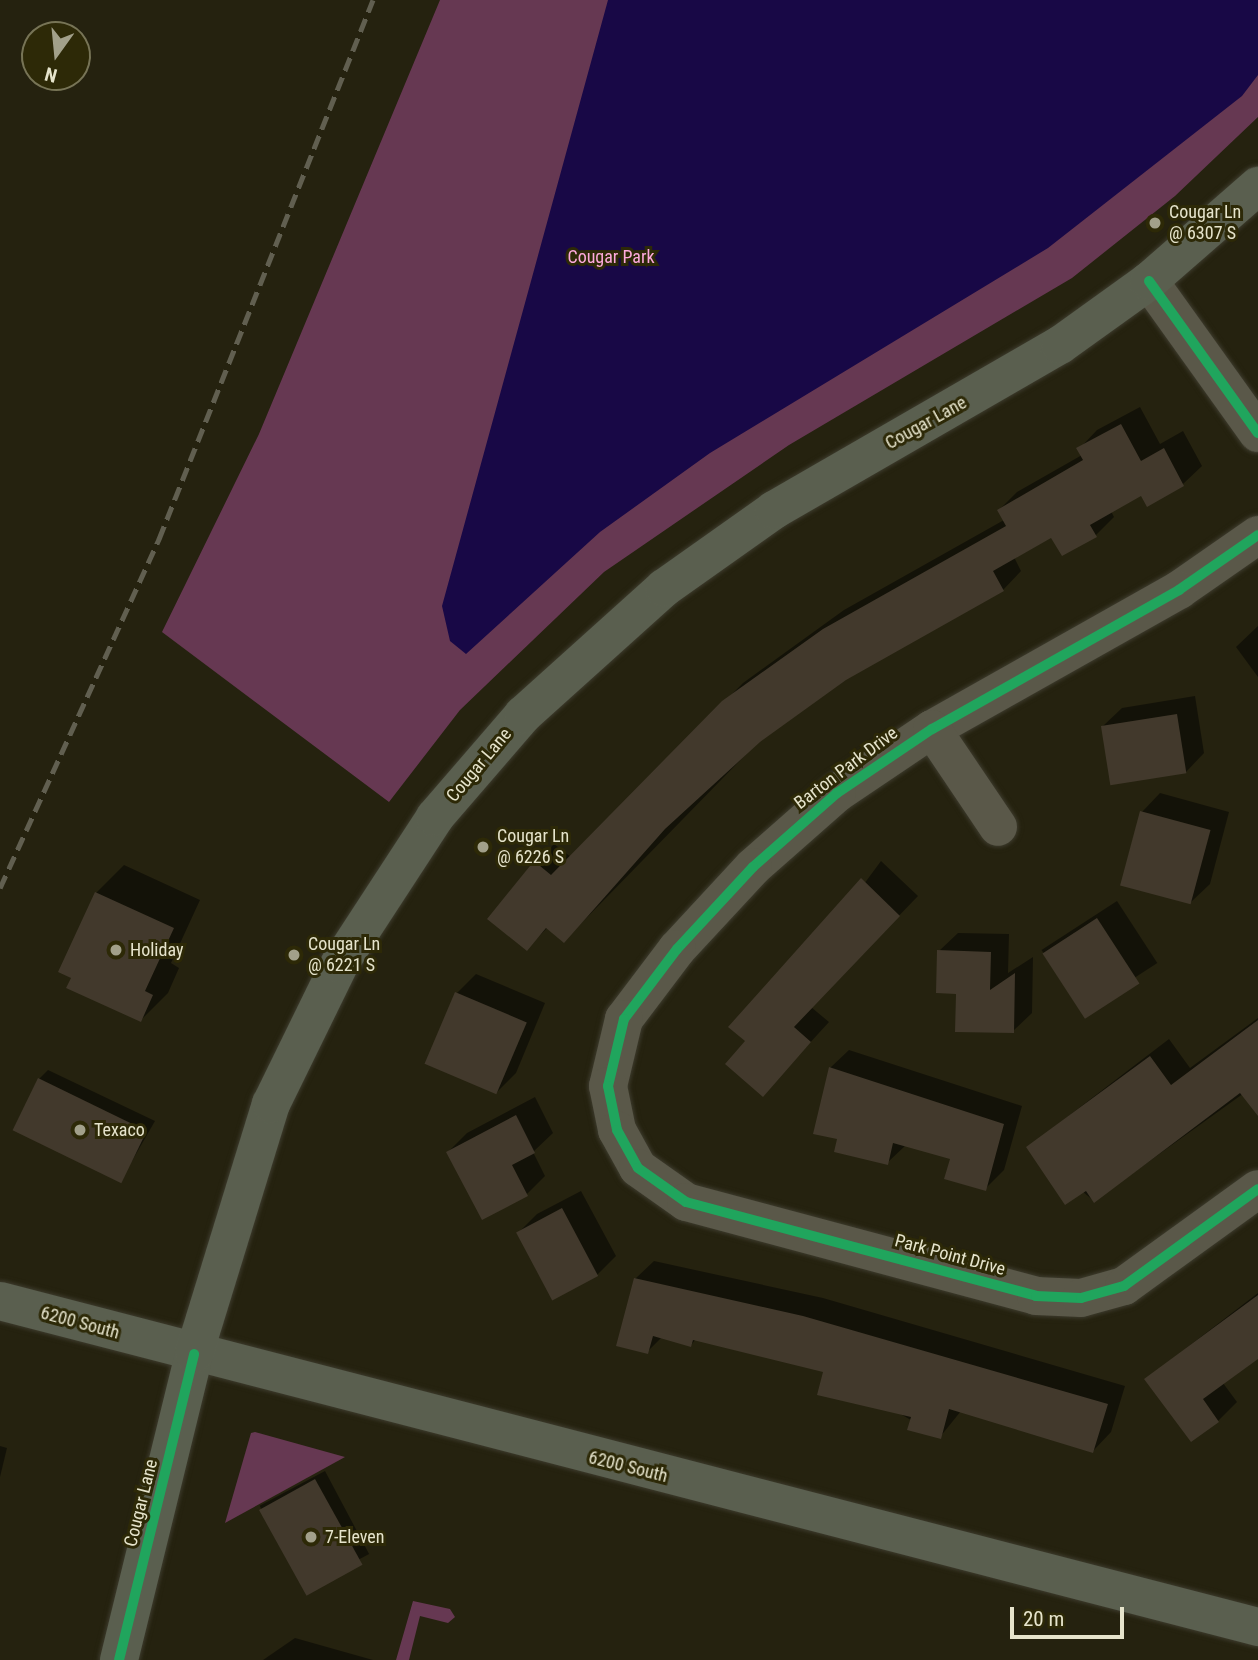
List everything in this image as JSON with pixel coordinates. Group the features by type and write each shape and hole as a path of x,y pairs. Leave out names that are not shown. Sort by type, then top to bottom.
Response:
{"main road":[{"name":"Cougar Lane","path":"119,1660 194,1354 250,1162 297,1045 390,883 478,765 616,626 716,549 1026,366 1149,281 1258,186"},
{"name":"6200 South","path":"0,1301 194,1354 1258,1627"}],"street":[{"path":"1149,281 1258,433"},
{"name":"Barton Park Drive","path":"627,1150 608,1086 624,1019 677,949 753,867 837,793 932,729 1179,590 1258,535"},
{"path":"932,729 998,827"},
{"name":"Park Point Drive","path":"627,1150 651,1181 705,1209 1059,1298 1124,1286 1258,1189"}],"green space":[{"name":"Cougar Park","path":"440,0 1258,0 1258,117 1175,196 1072,278 789,445 604,572 460,710 389,802 162,632 259,434"},
{"path":"255,1432 345,1457 225,1523 251,1433"},
{"path":"413,1601 450,1609 455,1617 448,1623 420,1616 409,1660 396,1660"}],"shaded area":[{"path":"608,0 1258,0 1258,75 1242,96 1048,248 710,453 600,532 466,654 450,641 442,606"}],"building":[{"path":"1121,424 1141,461 1164,448 1184,486 1147,507 1141,496 1090,525 1097,537 1062,556 1051,538 993,571 1004,591 846,680 760,742 665,829 564,943 546,928 527,951 487,919 534,861 551,875 722,701 823,629 1006,526 997,510 1083,460 1076,448"},
{"path":"1177,714 1186,773 1110,785 1101,726"},
{"path":"1140,811 1211,830 1191,904 1120,885"},
{"path":"861,878 900,916 794,1027 811,1042 763,1097 725,1064 745,1041 728,1027"},
{"name":"Holiday","path":"95,892 174,928 145,991 153,995 141,1022 66,988 71,978 58,972"},
{"path":"1097,918 1139,983 1085,1019 1042,953"},
{"path":"937,950 991,952 990,990 1015,973 1014,1033 955,1032 956,994 936,993"},
{"path":"455,992 527,1022 496,1094 425,1064"},
{"path":"1258,1020 1258,1116 1240,1093 1094,1203 1086,1191 1065,1205 1026,1147 1150,1056 1171,1085"},
{"path":"829,1067 1004,1124 986,1191 944,1179 950,1159 893,1143 888,1165 834,1152 837,1139 813,1134"},
{"name":"Texaco","path":"38,1078 147,1131 121,1183 13,1130"},
{"path":"516,1115 535,1153 512,1165 528,1196 482,1220 446,1152"},
{"path":"562,1208 598,1276 552,1300 516,1232"},
{"path":"634,1278 803,1316 1108,1404 1093,1453 949,1409 941,1439 907,1430 911,1417 817,1395 823,1372 693,1340 691,1347 653,1336 648,1354 616,1346"},
{"path":"1258,1295 1258,1359 1203,1399 1219,1422 1191,1442 1144,1379"},
{"name":"7-Eleven","path":"315,1479 363,1565 307,1596 259,1510"}],"railway":[{"path":"0,888 159,539 373,0"}],"cycle path":[{"path":"1149,281 1258,433"},
{"path":"1258,535 1179,590 932,729 837,793 753,867 677,949 624,1019 608,1086 617,1130 638,1168 686,1202 1036,1296 1081,1298 1124,1286 1258,1189"},
{"path":"119,1660 194,1354"}],"place":[{"name":"Cougar Ln @ 6307 S","path":"1155,223"},
{"name":"Cougar Ln @ 6226 S","path":"483,847"},
{"name":"Holiday","path":"116,950"},
{"name":"Cougar Ln @ 6221 S","path":"294,955"},
{"name":"Texaco","path":"80,1130"},
{"name":"7-Eleven","path":"311,1537"}]}
